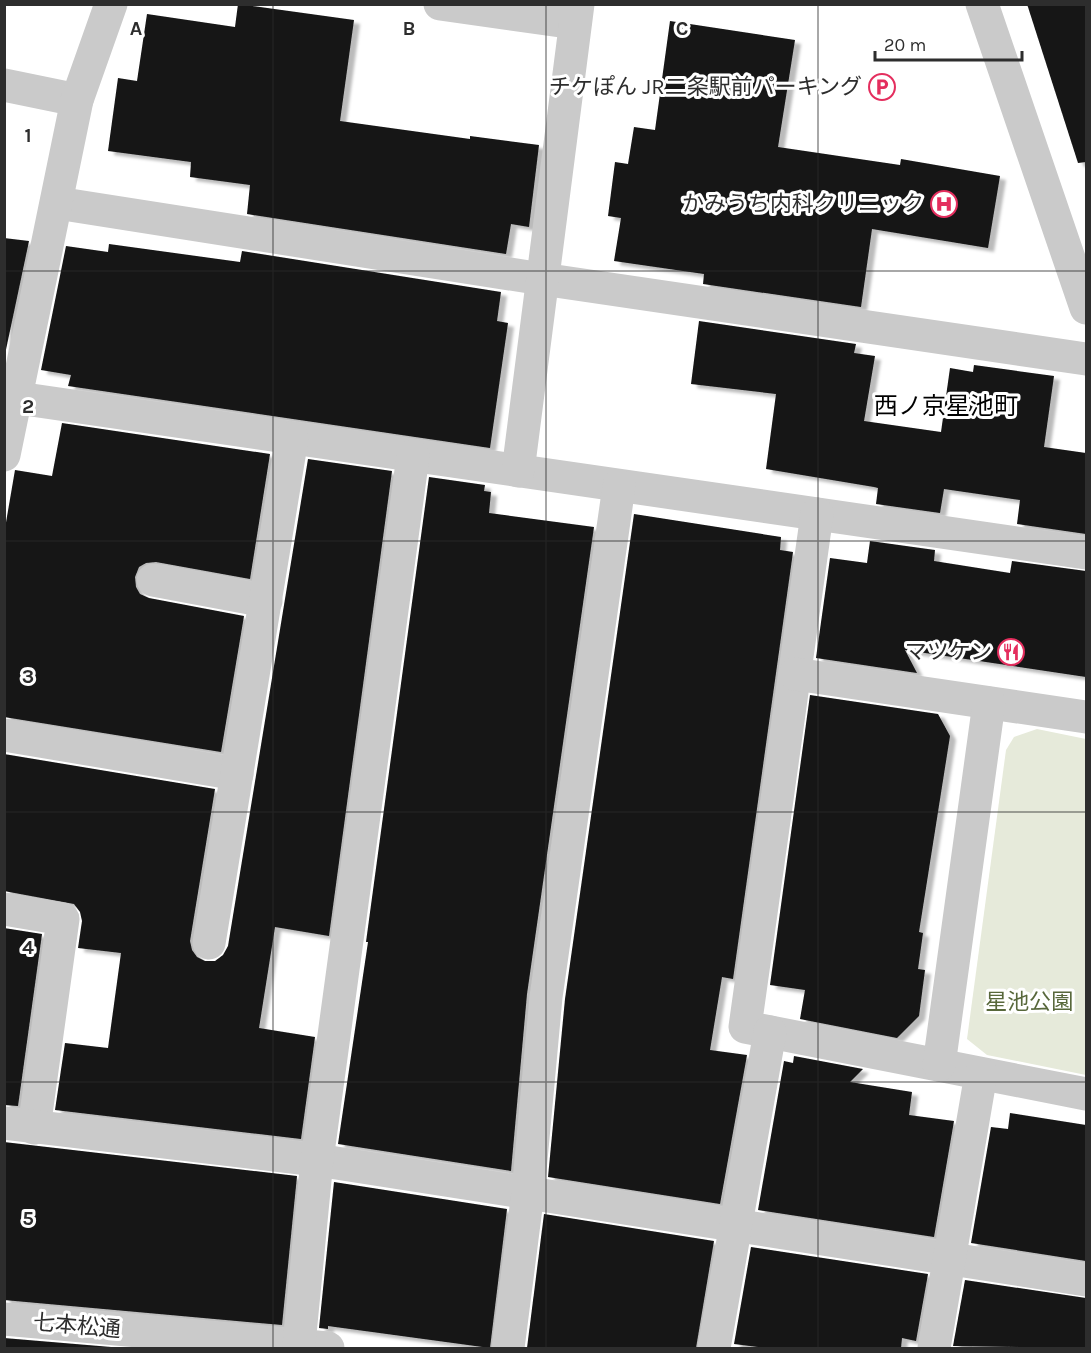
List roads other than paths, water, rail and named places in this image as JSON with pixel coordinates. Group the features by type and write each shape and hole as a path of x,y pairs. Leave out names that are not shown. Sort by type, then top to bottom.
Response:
{"street":[{"path":"4,455 10,397 57,203 77,100 111,4"},
{"path":"440,4 576,14 518,471"},
{"path":"982,4 1086,308"},
{"path":"4,86 77,100"},
{"path":"57,203 542,279 1086,359"},
{"path":"10,397 1086,553"},
{"path":"209,942 292,438"},
{"path":"314,1346 317,1160 413,456"},
{"path":"507,1348 528,1192 546,997 619,486"},
{"path":"817,514 745,1027 1086,1094"},
{"path":"153,580 266,601"},
{"path":"795,674 1086,717"},
{"path":"939,1065 989,703"},
{"path":"4,735 237,774"},
{"path":"4,909 63,919 19,1125 317,1160 952,1257 1086,1280"},
{"path":"714,1348 770,1032"},
{"path":"934,1348 952,1257 981,1074"},
{"name":"七本松通","path":"4,1319 314,1346"}],"place":[{"name":"チケぽん JR二条駅前パーキング","path":"882,87"},
{"name":"かみうち内科クリニック","path":"944,204"},
{"name":"マツケン","path":"1011,652"}],"district":[{"name":"西ノ京星池町","path":"946,406"}],"park label":[{"name":"星池公園","path":"1029,1002"}]}
